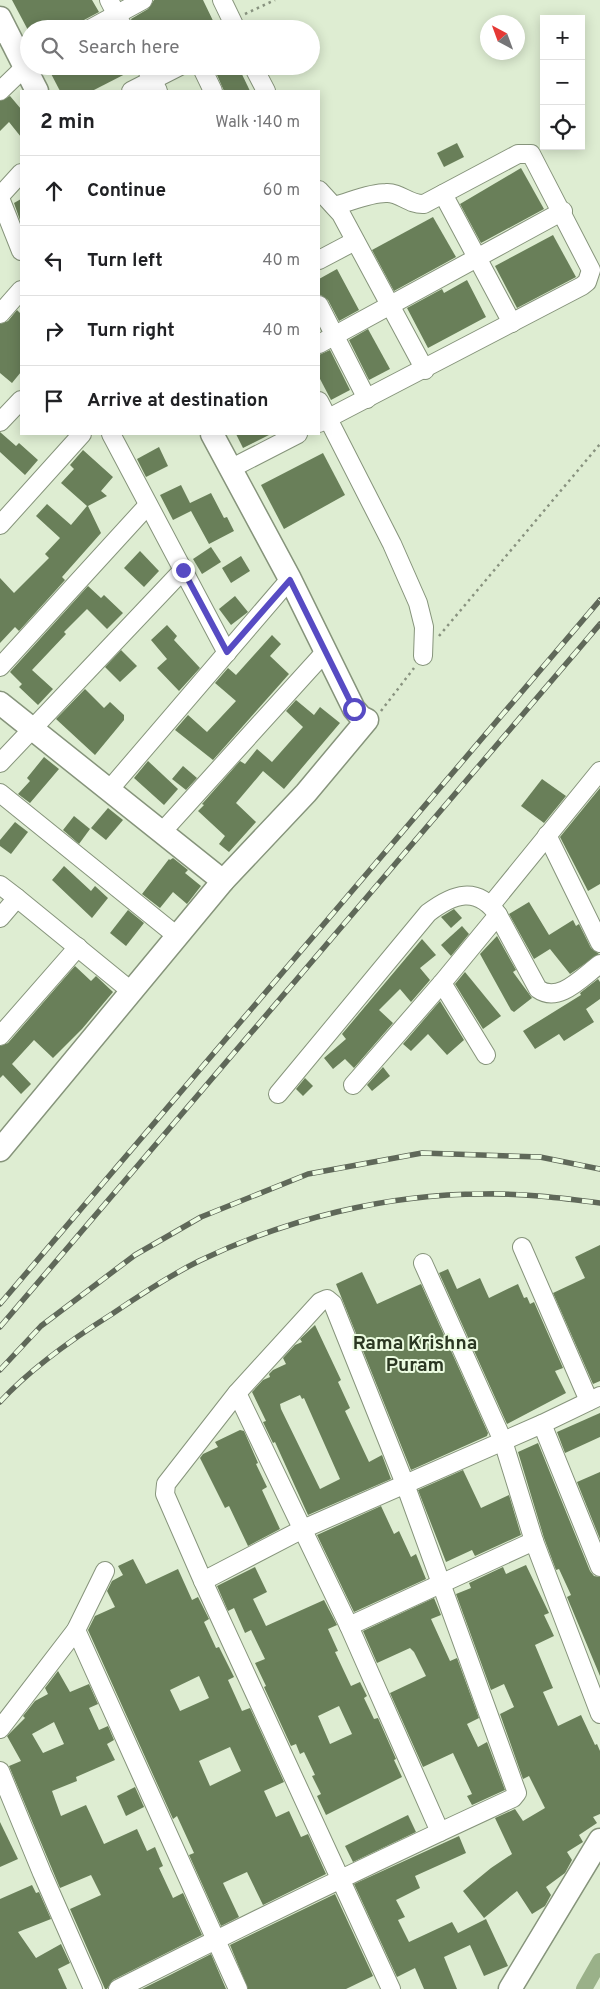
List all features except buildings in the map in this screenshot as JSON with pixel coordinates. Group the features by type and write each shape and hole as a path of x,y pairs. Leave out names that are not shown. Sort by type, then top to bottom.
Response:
{"street":[{"path":"116,14 142,0"},
{"path":"222,0 232,20"},
{"path":"0,18 20,54"},
{"path":"0,91 20,71"},
{"path":"30,75 37,90"},
{"path":"205,75 213,90"},
{"path":"258,75 265,90"},
{"path":"133,90 152,79"},
{"path":"324,421 425,370 582,286 590,276 588,260 536,159 531,154 518,154 424,204 417,205 400,196 386,193 334,206"},
{"path":"20,174 0,197 20,248"},
{"path":"320,191 334,206 355,241 425,370"},
{"path":"443,194 512,323"},
{"path":"320,344 563,211"},
{"path":"320,259 355,241"},
{"path":"0,314 20,291"},
{"path":"320,307 367,399"},
{"path":"0,422 20,401"},
{"path":"320,405 324,421 392,544 418,603 424,627 423,656"},
{"path":"0,525 81,435"},
{"path":"112,435 227,652"},
{"path":"0,1150 223,881 306,794 367,720 360,717 354,709 290,580 213,435"},
{"path":"230,468 296,435"},
{"path":"0,667 148,505"},
{"path":"0,763 183,570"},
{"path":"109,790 290,580"},
{"path":"162,832 326,651"},
{"path":"0,703 223,881"},
{"path":"353,1085 442,984 547,835 600,771"},
{"path":"0,793 178,936"},
{"path":"547,835 600,943"},
{"path":"0,885 131,992"},
{"path":"278,1094 428,913 445,900 456,896 474,895 495,910 538,989 545,994 560,993 600,964"},
{"path":"0,918 17,898"},
{"path":"0,1036 78,947"},
{"path":"442,984 486,1054"},
{"path":"203,1581 303,1530 595,1399 522,1247"},
{"path":"423,1263 503,1441 534,1541 600,1714"},
{"path":"118,1989 217,1939 342,1880 440,1832 514,1798 517,1792 405,1484 333,1304 327,1299 320,1302 237,1393 166,1484 165,1494 203,1581 342,1880 391,1989"},
{"path":"237,1393 348,1626 440,1832"},
{"path":"542,1424 600,1567"},
{"path":"348,1626 534,1541"},
{"path":"0,1729 76,1630 105,1571"},
{"path":"76,1630 238,1989"},
{"path":"0,1771 93,1989"},
{"path":"510,1989 600,1840"}],"path":[{"path":"241,20 274,0"},
{"path":"367,720 383,710 423,656 600,444"}],"waterway":[{"path":"584,1989 600,1961"}],"railway":[{"path":"0,1304 600,600"},
{"path":"0,1327 600,624"},
{"path":"0,1370 41,1326 135,1255 201,1217 308,1174 422,1153 540,1157 600,1169"},
{"path":"0,1402 25,1378 83,1333 177,1273 232,1246 302,1221 374,1204 447,1195 512,1194 600,1203"}],"district":[{"name":"Rama Krishna Puram","path":"415,1353"}],"route":[{"path":"183,570 227,652 290,580 354,709"}]}
